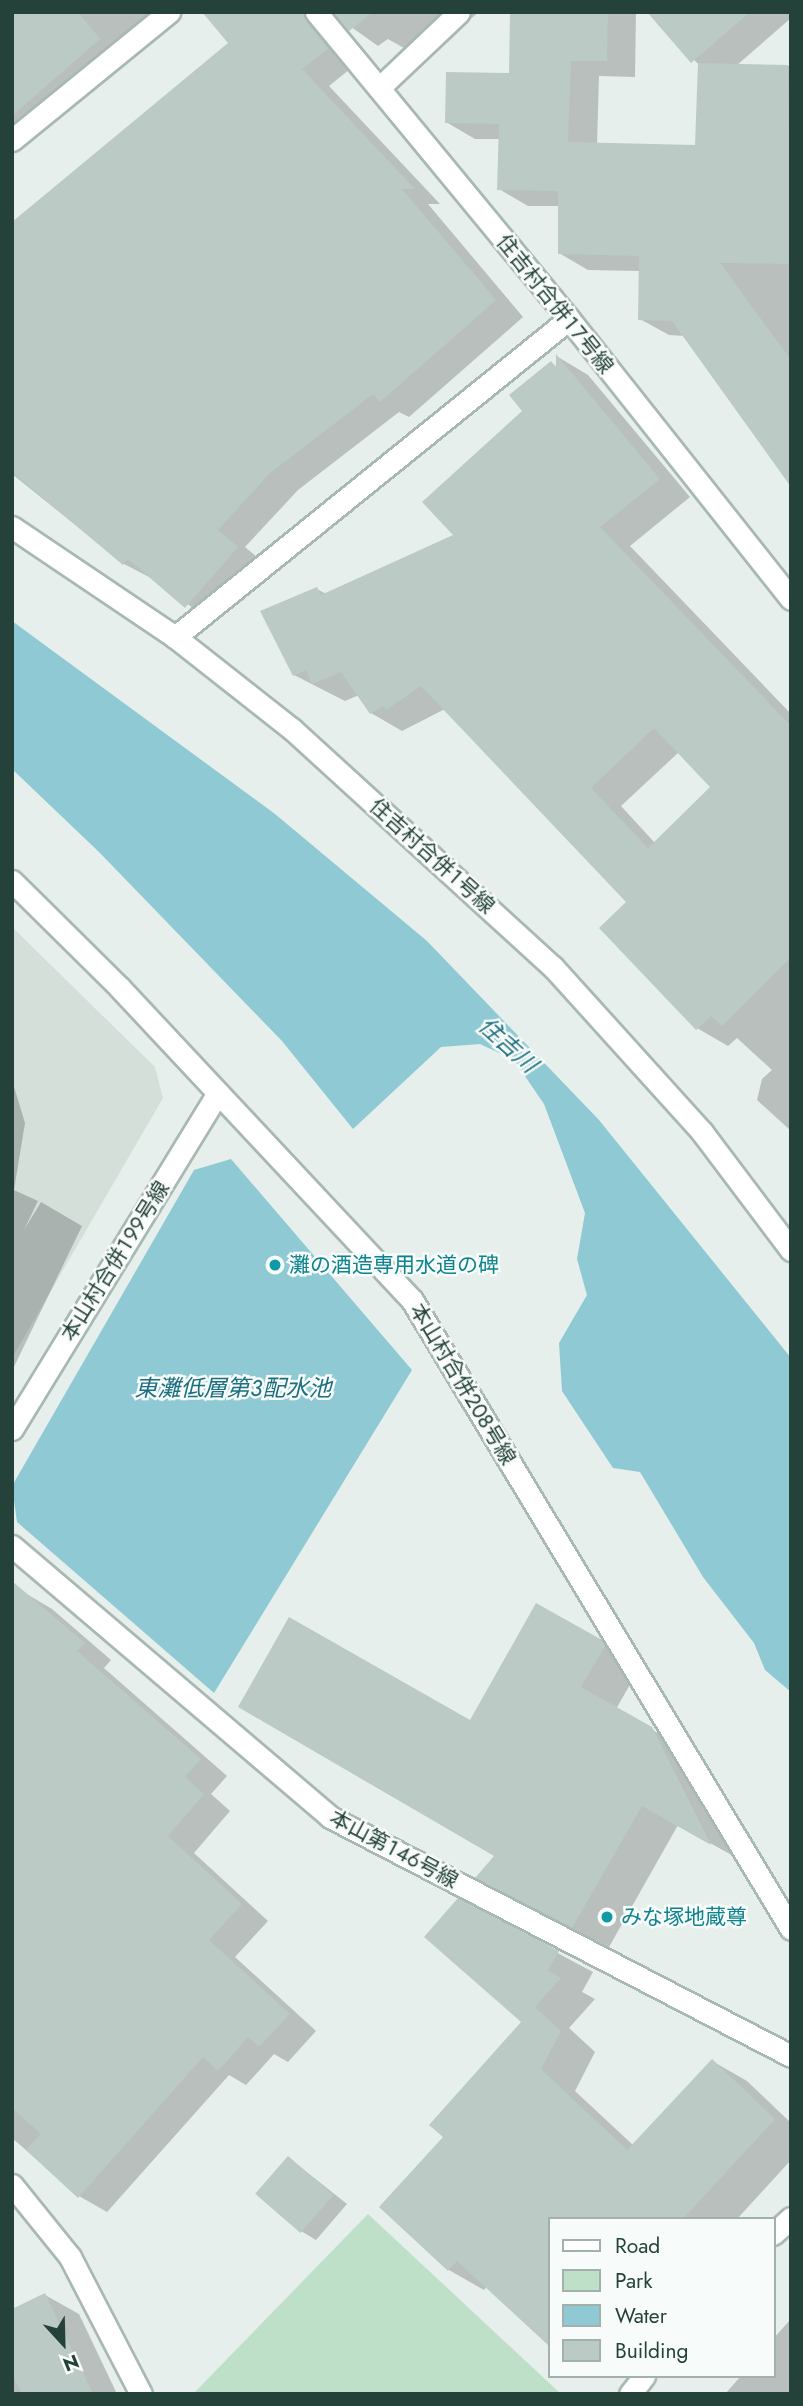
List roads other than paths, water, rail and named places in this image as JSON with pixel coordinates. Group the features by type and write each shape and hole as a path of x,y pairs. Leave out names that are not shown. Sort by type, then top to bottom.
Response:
{"street":[{"path":"12,140 169,12"},
{"name":"住吉村合併１７号線","path":"316,12 569,319 791,599"},
{"path":"379,88 459,12"},
{"path":"175,636 569,319"},
{"name":"住吉村合併１号線","path":"12,527 175,636 292,729 554,967 702,1132 791,1250"},
{"name":"本山村合併２０８号線","path":"12,881 218,1093 412,1300 791,1929"},
{"name":"本山村合併１９９号線","path":"12,1429 218,1093"},
{"name":"本山第１４６号線","path":"12,1546 330,1817 791,2056"},
{"path":"12,2185 19,2212 70,2257 141,2394"},
{"path":"775,2232 791,2218"},
{"path":"630,2394 642,2378"}],"water":[{"name":"住吉川","path":"12,621 275,814 427,941 599,1120 791,1358 791,1692 765,1670 754,1643 703,1577 640,1472 613,1468 562,1391 559,1343 587,1295 577,1259 585,1213 544,1104 514,1060 480,1044 441,1047 353,1129 282,1041 99,852 12,769"},
{"name":"東灘低層第３配水池","path":"231,1159 412,1370 214,1693 17,1522 12,1486 194,1170"}],"place":[{"name":"灘の酒造専用水道の碑","path":"275,1265"},
{"name":"みな塚地蔵尊","path":"607,1917"}]}
